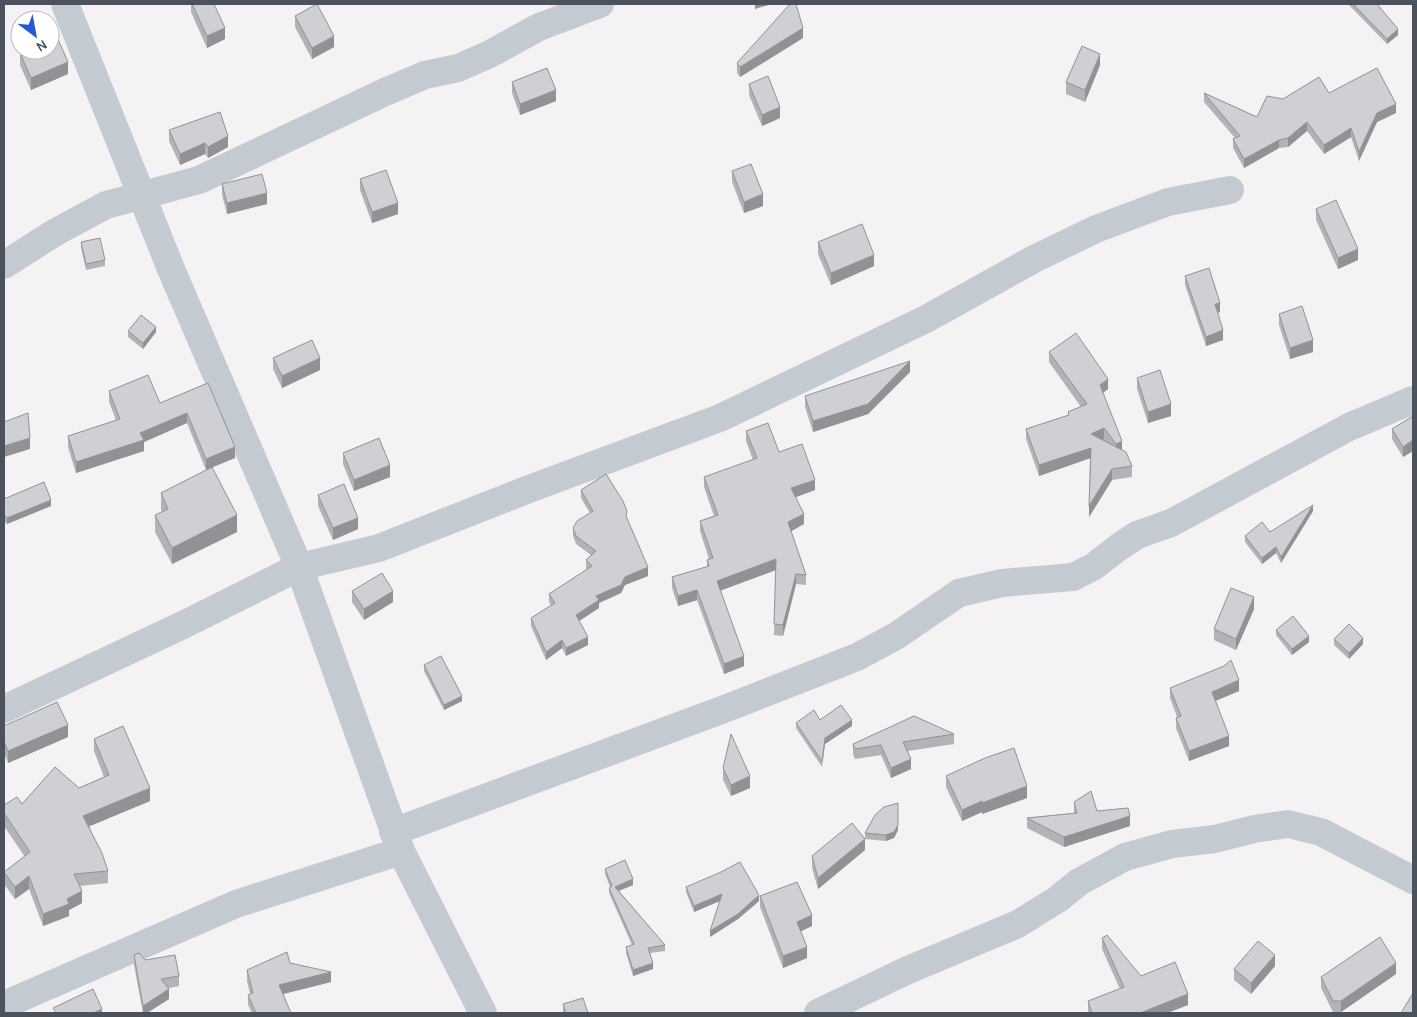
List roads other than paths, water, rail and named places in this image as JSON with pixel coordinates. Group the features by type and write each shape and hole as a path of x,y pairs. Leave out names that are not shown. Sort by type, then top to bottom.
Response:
{"street":[{"path":"65,4 171,269 300,567 397,841 483,1013"},
{"path":"4,265 54,233 106,205 199,180 385,92 425,75 458,68 490,54 539,27 600,4"},
{"path":"4,709 185,624 300,567 378,548 720,418 926,319 1034,259 1096,229 1168,202 1230,190"},
{"path":"4,1005 236,904 857,657 896,636 959,593 1002,583 1073,577 1093,568 1119,546 1137,535 1171,523 1349,427 1413,400"},
{"path":"818,1013 908,970 1018,924 1058,899 1080,882 1125,857 1172,844 1215,839 1254,829 1288,824 1321,832 1413,880"}]}
